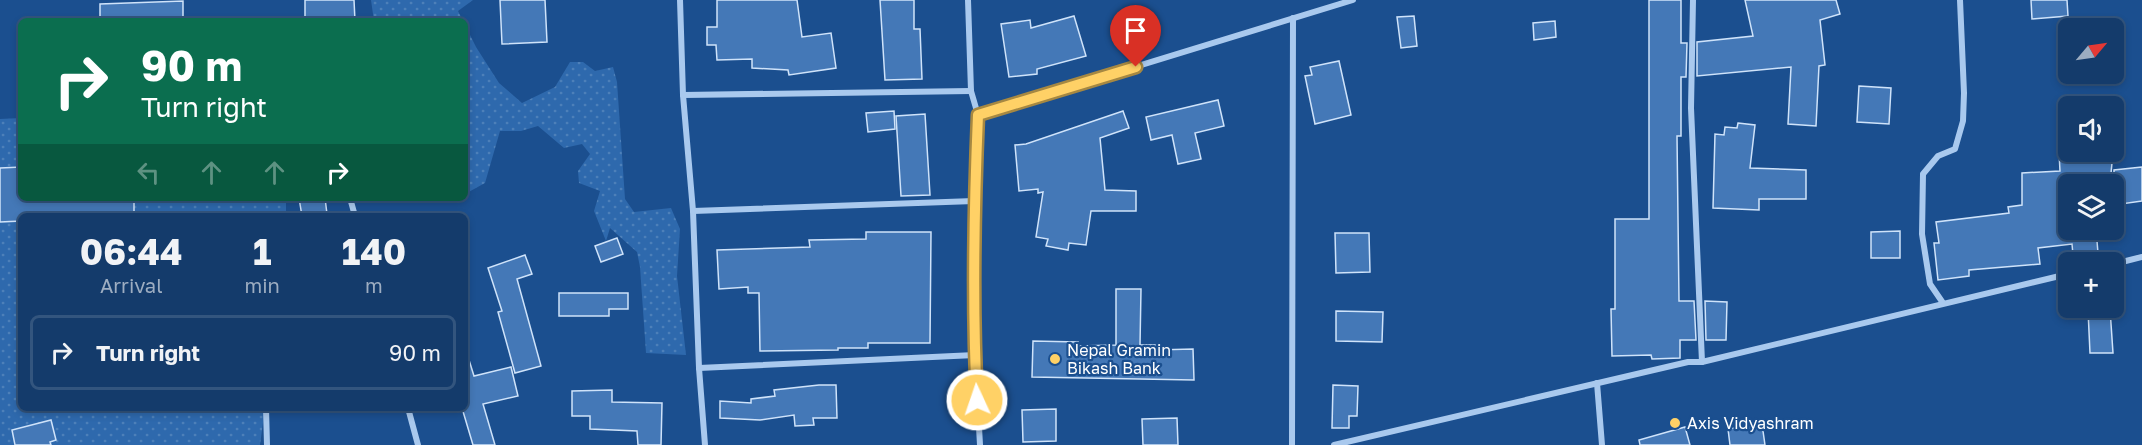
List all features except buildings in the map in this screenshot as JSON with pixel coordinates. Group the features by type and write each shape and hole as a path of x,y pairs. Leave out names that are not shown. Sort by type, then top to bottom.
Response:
{"street":[{"path":"680,0 683,95 693,211 699,368 705,445"},
{"path":"968,0 971,91 978,115 974,201 975,355 980,445"},
{"path":"978,115 1353,0"},
{"path":"1693,0 1691,108 1701,362"},
{"path":"1943,303 1930,284 1922,234 1923,174 1938,156 1955,148 1963,121 1960,0"},
{"path":"1292,445 1293,18"},
{"path":"683,95 971,91"},
{"path":"693,211 974,201"},
{"path":"2124,262 2142,257"},
{"path":"1334,445 1688,362 1701,362 2058,276"},
{"path":"699,368 975,355"},
{"path":"1597,383 1602,445"},
{"path":"266,411 267,445"},
{"path":"409,411 418,445"}],"shaded area":[{"path":"371,0 473,0 458,11 462,18 374,18"},
{"path":"468,31 499,83 522,103 555,87 570,62 583,62 595,71 613,67 617,82 625,199 634,212 671,208 680,229 677,276 686,355 646,353 637,252 610,228 606,241 594,211 600,191 579,183 578,171 590,154 582,144 564,148 538,126 521,131 500,131 485,183 468,192"},
{"path":"18,118 18,201 286,201 286,213 18,213 18,411 265,411 260,445 0,445 0,119"}],"place":[{"name":"Nepal Gramin Bikash Bank","path":"1055,359"},
{"name":"Axis Vidyashram","path":"1675,423"}],"route":[{"path":"977,400 974,201 978,115 1136,67"}]}
